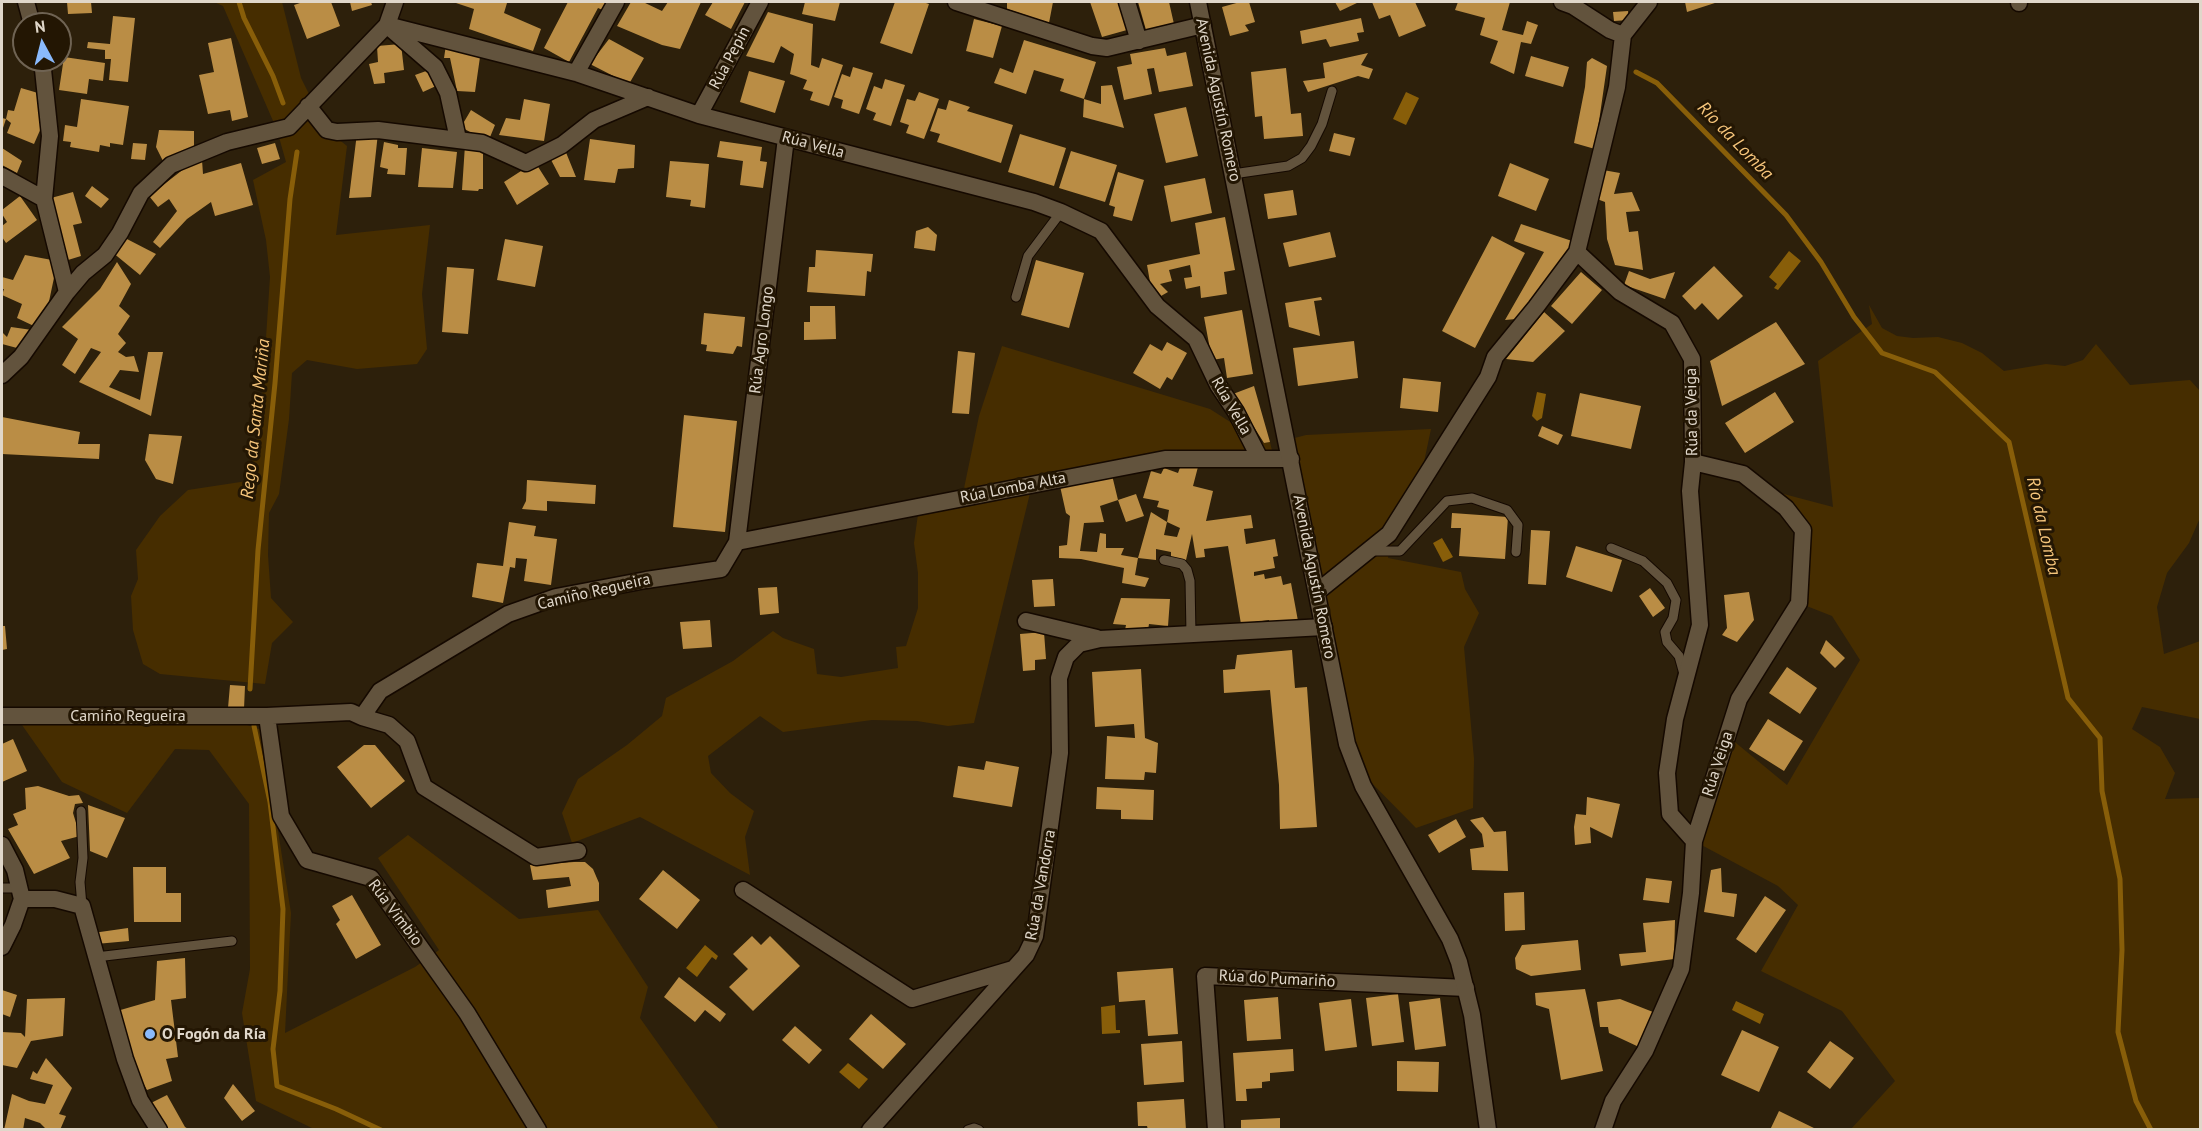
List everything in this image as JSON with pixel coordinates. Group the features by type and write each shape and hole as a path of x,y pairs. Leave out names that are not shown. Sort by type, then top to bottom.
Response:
{"street":[{"path":"2,375 21,357 83,273 105,255 120,233 141,192 171,165 226,142 289,127 387,25 396,2"},
{"path":"576,73 616,2"},
{"name":"Rúa Pepin","path":"699,115 760,2"},
{"path":"956,2 1107,48 1203,25"},
{"path":"1127,2 1139,41"},
{"name":"Avenida Agustín Romero","path":"1198,2 1351,759 1363,786 1450,939 1466,988 1481,1072 1488,1130"},
{"path":"1562,2 1623,35"},
{"path":"1317,592 1389,534 1488,377 1495,357 1577,252 1617,87 1623,35 1649,2"},
{"path":"387,25 435,67 448,93 458,140"},
{"name":"Rúa Vella","path":"387,25 576,73 699,115 1034,202 1101,231 1157,306 1196,339 1218,385 1236,412 1260,459"},
{"path":"43,72 50,136 44,200 67,292"},
{"path":"308,106 327,130 337,132 378,130 482,143 526,163 562,145 594,120 648,97"},
{"name":"Rúa Agro Longo","path":"737,542 786,138"},
{"path":"2,176 44,200"},
{"name":"Rúa da Veiga","path":"1577,252 1620,292 1672,323 1692,359 1693,462 1690,491 1700,625 1674,719 1666,773 1670,814 1694,841"},
{"name":"Rúa Lomba Alta","path":"737,542 1165,459 1291,459"},
{"name":"Rúa Veiga","path":"1603,1130 1613,1101 1645,1051 1681,969 1691,893 1694,841 1739,699 1799,603 1803,530 1786,508 1743,474 1693,462"},
{"name":"Camiño Regueira","path":"362,717 380,691 508,614 556,597 721,569 737,542"},
{"name":"Rúa da Vandorra","path":"1026,621 1100,639"},
{"name":"Rúa da Vandorra","path":"878,1125 1026,955 1035,936 1060,753 1059,678 1066,657 1079,644 1100,639 1324,627"},
{"name":"Camiño Regueira","path":"2,716 267,716 351,712 390,725 407,741 424,787 536,857 578,851"},
{"name":"Rúa Vimbio","path":"267,716 281,816 307,860 371,878 466,1013 538,1130"},
{"path":"2,845 15,870 21,893 13,925 2,946"},
{"path":"743,890 912,999 1014,969"},
{"path":"21,893 82,906 125,1059 140,1100 159,1130"},
{"name":"Rúa do Pumariño","path":"1216,1130 1205,976 1466,988"}],"lane":[{"path":"1233,174 1288,166 1302,158 1322,124 1332,91"},
{"path":"1016,297 1028,256 1060,212"},
{"path":"1368,551 1400,551 1447,501 1472,498 1507,510 1518,525 1516,552"},
{"path":"1611,548 1643,561 1667,583 1676,600 1673,618 1665,632 1667,642 1679,656 1686,679"},
{"path":"1164,560 1182,564 1187,570 1190,581 1191,634"},
{"path":"81,811 82,906"},
{"path":"2,888 21,893"},
{"path":"96,957 232,941"},
{"path":"968,1130 974,1128 979,1130"}],"shaded area":[{"path":"214,2 282,2 301,78 327,130 347,146 336,235 430,225 422,294 427,349 417,364 357,369 307,360 292,373 289,419 279,494 269,513 268,555 271,598 293,622 272,643 265,684 160,674 143,664 133,630 131,596 138,579 136,550 160,516 188,490 247,481 260,429 270,277 266,240 253,180 286,162 277,130 223,6"},
{"path":"1406,92 1419,98 1406,125 1393,119"},
{"path":"1789,251 1801,261 1778,290 1774,288 1777,284 1769,277"},
{"path":"1869,305 1882,328 1897,336 1938,337 1962,343 1982,353 2004,371 2046,364 2065,366 2083,360 2096,344 2130,385 2190,380 2200,391 2200,518 2189,543 2167,573 2157,607 2164,654 2200,641 2200,719 2142,707 2132,729 2160,747 2175,773 2165,799 2200,798 2200,1129 1851,1129 1895,1081 1842,1011 1761,971 1798,905 1778,886 1694,841 1730,738 1787,785 1860,660 1832,616 1799,603 1803,530 1761,488 1833,507 1818,361 1872,324"},
{"path":"1002,346 1210,409 1263,443 1270,442 1274,459 1165,459 1032,485 974,723 948,726 917,721 872,720 783,732 760,716 708,756 711,773 730,793 754,811 745,837 750,875 640,817 572,843 562,813 578,779 627,745 662,716 666,698 733,661 773,631 783,638 814,649 817,674 841,677 898,668 896,647 906,646 918,608 918,573 914,543 919,507 962,498 979,416"},
{"path":"1537,392 1546,394 1542,418 1537,421 1532,416"},
{"path":"1431,429 1424,462 1392,527 1398,520 1388,558 1461,572 1465,589 1479,613 1464,647 1474,759 1473,808 1416,828 1353,764 1287,440 1306,435"},
{"path":"1442,538 1453,557 1443,562 1433,543"},
{"path":"15,715 221,716 262,730 291,913 285,1033 415,967 439,950 378,858 408,835 519,919 598,910 648,987 640,1018 719,1129 314,1129 256,1101 242,1013 250,969 249,804 209,750 175,749 127,813 62,782"},
{"path":"705,945 718,956 716,960 712,957 697,977 686,968"},
{"path":"1736,1001 1764,1014 1760,1024 1732,1010"},
{"path":"1115,1005 1116,1030 1120,1030 1120,1033 1102,1034 1101,1007"},
{"path":"848,1063 868,1079 859,1089 839,1072"}],"building":[{"path":"67,2 91,2 92,13 68,12"},
{"path":"303,2 331,2 340,26 307,39 294,5"},
{"path":"350,2 371,2 372,5 352,11"},
{"path":"453,2 507,3 504,13 541,29 533,51 469,29 474,9"},
{"path":"568,2 610,2 605,11 598,8 569,62 544,48"},
{"path":"631,2 643,2 662,11 668,2 701,2 680,49 662,45 617,26"},
{"path":"713,2 745,2 731,29 705,15"},
{"path":"805,2 840,2 835,21 802,14"},
{"path":"895,2 929,4 912,54 880,43"},
{"path":"1007,2 1053,2 1049,23 1007,9"},
{"path":"1090,2 1121,2 1127,30 1102,37"},
{"path":"1138,2 1169,2 1174,24 1146,30"},
{"path":"1249,2 1255,22 1245,25 1249,31 1230,36 1222,7"},
{"path":"1335,2 1359,2 1340,11"},
{"path":"1372,2 1415,2 1426,26 1399,37 1390,15 1379,19"},
{"path":"1458,2 1510,2 1502,30 1523,35 1527,21 1538,25 1531,44 1521,42 1514,74 1490,63 1498,41 1480,35 1485,18 1455,10"},
{"path":"1685,2 1718,2 1687,12"},
{"path":"1628,11 1629,20 1614,21 1613,12"},
{"path":"768,12 813,24 811,65 819,68 822,58 843,65 829,106 810,100 813,92 803,89 807,80 790,74 794,54 781,46 774,63 746,56"},
{"path":"113,16 135,18 128,82 109,80 111,59 105,59 105,50 87,48 88,42 110,44"},
{"path":"1361,18 1364,32 1357,33 1359,41 1330,47 1326,39 1302,44 1300,31"},
{"path":"974,19 1002,26 993,58 966,51"},
{"path":"231,38 248,117 232,121 230,110 208,114 199,75 214,72 208,43"},
{"path":"609,39 644,58 629,84 590,64"},
{"path":"1024,40 1096,62 1084,99 1060,91 1064,79 1034,70 1026,94 994,83 1000,68 1013,73"},
{"path":"401,44 404,70 384,73 385,83 374,84 369,64 378,62 377,46"},
{"path":"446,45 481,50 475,92 457,91 450,58 444,58"},
{"path":"1165,48 1167,56 1186,52 1193,86 1159,92 1154,68 1147,69 1152,94 1124,100 1117,67 1132,64 1130,54"},
{"path":"1368,53 1361,65 1373,69 1369,79 1358,76 1308,92 1303,81 1325,78 1323,63"},
{"path":"1531,56 1569,67 1563,87 1525,76"},
{"path":"72,58 105,63 103,81 89,79 87,94 59,90 62,72 72,72"},
{"path":"1592,58 1607,66 1595,149 1574,143 1585,87 1587,62"},
{"path":"853,67 873,73 859,114 841,108 843,100 834,97 842,74 850,77"},
{"path":"1286,68 1291,114 1301,113 1303,136 1264,139 1262,116 1255,117 1251,72"},
{"path":"429,70 436,86 423,92 415,75"},
{"path":"749,71 785,81 775,113 740,102"},
{"path":"885,79 905,85 891,126 873,120 876,113 866,109 874,86 882,89"},
{"path":"1112,85 1124,128 1083,117 1084,99 1101,104 1101,86"},
{"path":"21,88 38,93 41,128 34,144 7,133 11,123 6,119 8,110 14,111"},
{"path":"919,92 939,99 924,139 906,133 909,125 900,122 907,99 915,101"},
{"path":"81,99 129,106 123,145 110,143 110,147 100,145 99,152 70,147 71,142 63,141 65,125 77,127"},
{"path":"524,99 550,104 544,141 499,135 506,118 520,120"},
{"path":"949,100 970,107 967,111 1013,125 1001,163 937,142 940,134 930,131 938,108 946,110"},
{"path":"1186,107 1198,156 1166,163 1154,114"},
{"path":"471,110 495,125 488,142 461,127"},
{"path":"2,118 6,119 2,131"},
{"path":"159,130 194,131 194,147 163,161 156,147"},
{"path":"357,133 378,133 371,197 349,198"},
{"path":"1334,133 1355,138 1350,156 1329,151"},
{"path":"1020,134 1066,148 1054,186 1008,172"},
{"path":"590,139 635,145 634,168 618,169 615,183 584,180"},
{"path":"720,141 762,147 760,161 767,162 763,188 740,185 743,161 717,157"},
{"path":"384,142 398,145 398,148 407,148 405,175 387,174 388,169 380,167"},
{"path":"133,143 147,144 145,160 131,159"},
{"path":"275,143 280,159 262,164 257,148"},
{"path":"465,145 483,147 483,189 478,191 462,190"},
{"path":"2,148 22,161 17,173 2,165"},
{"path":"422,148 457,152 453,188 418,187"},
{"path":"565,150 576,177 560,177 549,156"},
{"path":"1071,151 1117,165 1105,202 1059,188"},
{"path":"202,160 203,174 241,163 253,205 215,216 211,202 187,219 160,248 153,242 177,211 169,199 158,207 149,196 185,168"},
{"path":"670,161 709,164 705,208 690,206 691,200 666,197"},
{"path":"535,162 549,184 517,205 504,182"},
{"path":"1510,163 1549,179 1536,211 1498,196"},
{"path":"1603,170 1620,173 1614,194 1632,192 1640,211 1626,212 1629,232 1638,231 1643,270 1615,265 1607,239 1605,202 1597,199"},
{"path":"1118,172 1144,180 1132,221 1113,216 1115,207 1109,205"},
{"path":"1205,178 1212,213 1171,222 1164,186"},
{"path":"92,186 109,199 101,208 85,196"},
{"path":"1293,190 1297,215 1268,219 1264,194"},
{"path":"73,192 82,223 73,225 81,256 68,260 51,198"},
{"path":"20,196 37,220 6,243 2,237 2,226 7,222 2,210"},
{"path":"1225,217 1235,270 1224,272 1227,294 1201,298 1200,286 1186,289 1184,278 1192,277 1190,265 1169,270 1172,281 1160,284 1168,292 1161,296 1150,282 1147,265 1200,254 1195,223"},
{"path":"1521,224 1572,241 1566,258 1516,319 1505,320 1544,252 1514,241"},
{"path":"928,227 937,235 935,251 914,248 916,231"},
{"path":"1330,232 1336,257 1289,267 1283,243"},
{"path":"1492,236 1525,253 1475,348 1442,331"},
{"path":"125,238 156,254 140,275 112,252"},
{"path":"505,239 543,246 535,287 497,280"},
{"path":"816,250 873,254 871,272 867,271 865,296 807,292 809,267 815,267"},
{"path":"25,255 52,260 55,273 47,311 36,327 17,318 22,304 2,295 4,289 2,289 2,277 13,280"},
{"path":"1036,260 1084,273 1069,328 1021,315"},
{"path":"117,262 131,284 119,306 130,316 118,334 126,343 118,352 126,357 134,356 139,372 120,370 109,387 140,400 148,352 163,352 151,416 79,382 101,352 91,348 75,374 62,365 78,339 62,327 100,289"},
{"path":"1714,266 1743,296 1718,320 1702,303 1695,310 1682,296"},
{"path":"447,267 474,269 468,334 442,332"},
{"path":"1629,271 1650,279 1675,272 1665,299 1624,285"},
{"path":"1581,272 1602,290 1572,324 1551,306"},
{"path":"1321,297 1322,300 1314,301 1320,336 1289,327 1285,303"},
{"path":"810,306 835,306 836,339 804,340 804,322 810,322"},
{"path":"1242,310 1253,374 1227,378 1224,358 1212,360 1204,317"},
{"path":"1544,312 1565,331 1533,362 1506,359"},
{"path":"704,313 745,317 742,347 737,346 733,354 706,351 707,345 701,344"},
{"path":"1776,322 1805,364 1722,406 1710,361"},
{"path":"11,327 32,330 17,348 2,344 2,332 7,337"},
{"path":"1354,341 1358,378 1298,386 1293,348"},
{"path":"1167,342 1187,353 1172,380 1167,377 1160,389 1133,373 1150,344 1162,351"},
{"path":"958,351 975,353 969,414 952,413"},
{"path":"1403,378 1441,382 1438,412 1400,408"},
{"path":"1254,386 1270,442 1264,443 1233,394"},
{"path":"1775,392 1794,422 1745,453 1725,423"},
{"path":"1580,393 1641,406 1631,449 1571,436"},
{"path":"684,415 737,421 725,532 673,527"},
{"path":"2,417 80,432 78,444 100,444 99,459 2,454"},
{"path":"1542,426 1563,435 1558,445 1538,436"},
{"path":"149,434 182,436 173,484 156,479 145,460"},
{"path":"1182,462 1199,463 1193,486 1213,491 1206,521 1251,515 1253,528 1244,529 1246,544 1275,539 1278,556 1273,557 1275,568 1254,572 1254,576 1264,574 1265,579 1281,576 1283,585 1291,583 1298,621 1270,626 1269,620 1241,624 1228,546 1204,549 1205,557 1196,558 1192,534 1186,560 1171,557 1171,552 1156,549 1156,560 1138,558 1151,512 1167,522 1169,510 1157,507 1159,501 1143,498 1151,471 1161,474 1164,468 1178,473","holes":["1167,522 1180,528 1177,537 1164,535"]},
{"path":"1112,475 1118,500 1100,506 1104,522 1084,523 1080,551 1097,552 1100,533 1106,534 1106,548 1124,548 1121,555 1138,558 1135,575 1149,578 1145,587 1122,583 1124,568 1081,559 1059,558 1059,546 1067,545 1070,516 1066,513 1060,486"},
{"path":"527,480 596,485 595,504 547,501 547,511 522,509 526,501"},
{"path":"1136,494 1144,516 1126,522 1118,500"},
{"path":"1452,513 1508,517 1505,559 1459,556 1461,528 1451,528"},
{"path":"509,522 536,526 534,536 557,539 551,585 524,581 527,559 516,558 515,568 510,567 503,603 472,597 477,563 503,566"},
{"path":"1531,530 1550,531 1546,585 1528,584"},
{"path":"1576,546 1622,560 1612,592 1566,577"},
{"path":"1053,579 1055,606 1034,607 1032,580"},
{"path":"777,587 779,613 760,615 758,588"},
{"path":"1650,588 1665,608 1653,617 1639,596"},
{"path":"1749,592 1754,620 1737,642 1722,635 1727,628 1724,595"},
{"path":"1121,598 1170,599 1168,626 1149,624 1148,630 1125,630 1126,625 1113,624"},
{"path":"710,620 712,647 683,649 680,622"},
{"path":"2,626 5,626 7,649 2,650"},
{"path":"1044,632 1046,659 1035,660 1035,670 1023,671 1020,634"},
{"path":"1826,640 1845,658 1835,668 1820,653"},
{"path":"1292,650 1295,688 1307,687 1317,827 1280,829 1279,785 1270,690 1224,693 1223,670 1235,669 1237,655"},
{"path":"1787,667 1817,688 1800,714 1769,693"},
{"path":"1141,669 1145,738 1158,743 1156,773 1145,772 1144,780 1105,779 1107,736 1135,738 1134,724 1095,727 1092,672"},
{"path":"230,685 245,686 244,709 228,708"},
{"path":"1768,719 1803,741 1784,771 1749,749"},
{"path":"13,739 27,771 2,782 2,744"},
{"path":"364,745 375,745 405,781 371,808 337,767"},
{"path":"986,761 1019,767 1012,807 953,797 958,766 984,770"},
{"path":"38,786 69,796 79,795 83,803 75,804 73,813 80,836 61,841 70,858 34,874 8,829 18,825 13,814 26,809 25,788"},
{"path":"1097,787 1154,790 1153,820 1121,819 1121,810 1096,809"},
{"path":"1587,797 1620,804 1612,838 1590,827 1591,843 1575,845 1576,814 1586,815"},
{"path":"88,805 125,818 107,858 90,851"},
{"path":"1483,817 1494,832 1506,831 1508,871 1472,870 1470,849 1484,847 1482,834 1470,820"},
{"path":"1456,819 1466,837 1439,853 1428,835"},
{"path":"585,862 593,869 599,883 599,901 548,908 546,890 571,886 569,877 533,880 530,865"},
{"path":"133,867 166,867 166,893 181,893 181,922 134,922"},
{"path":"1721,868 1722,892 1737,894 1734,917 1704,912 1711,870"},
{"path":"663,870 700,900 677,929 639,899"},
{"path":"1646,878 1672,881 1669,903 1643,900"},
{"path":"1524,892 1525,930 1505,931 1504,893"},
{"path":"352,895 381,945 356,959 336,924 340,920 332,906"},
{"path":"1765,896 1786,910 1756,953 1736,939"},
{"path":"1675,920 1674,959 1621,966 1619,954 1646,952 1643,923"},
{"path":"128,928 129,941 96,944 93,933"},
{"path":"752,936 761,945 770,936 800,966 753,1011 729,987 748,969 733,954"},
{"path":"1578,940 1581,970 1531,976 1516,969 1515,958 1522,945"},
{"name":"O Fogón da Ría","path":"185,958 186,998 171,1000 178,1057 166,1059 172,1081 147,1090 134,1067 117,1011 155,1000 157,961"},
{"path":"1173,968 1178,1034 1148,1036 1145,1000 1119,1002 1117,972"},
{"path":"679,977 726,1014 720,1022 705,1010 695,1022 664,997"},
{"path":"1585,989 1603,1071 1561,1080 1549,1009 1536,1005 1535,993"},
{"path":"2,990 17,995 10,1017 2,1014"},
{"path":"1398,994 1404,1042 1372,1046 1366,998"},
{"path":"1278,997 1281,1039 1247,1041 1244,1000"},
{"path":"65,998 63,1036 31,1041 17,1068 2,1065 2,1032 21,1033 25,1037 27,999"},
{"path":"1440,998 1446,1046 1415,1050 1409,1002"},
{"path":"1351,999 1357,1047 1325,1051 1319,1003"},
{"path":"1620,999 1653,1012 1639,1047 1609,1033 1608,1027 1600,1027 1597,1002"},
{"path":"871,1014 906,1044 883,1069 849,1039"},
{"path":"795,1026 822,1050 809,1064 782,1040"},
{"path":"1742,1030 1779,1047 1759,1092 1721,1075"},
{"path":"1182,1041 1184,1082 1144,1085 1141,1044"},
{"path":"1830,1041 1854,1058 1830,1089 1807,1072"},
{"path":"1293,1049 1294,1071 1270,1073 1270,1081 1262,1082 1262,1088 1246,1089 1247,1101 1236,1101 1233,1053"},
{"path":"46,1058 72,1088 59,1114 66,1116 60,1130 47,1130 40,1123 25,1118 23,1130 4,1130 12,1094 45,1104 53,1085 30,1079 33,1071 37,1074"},
{"path":"1397,1061 1439,1062 1438,1092 1397,1091"},
{"path":"233,1084 255,1111 242,1121 224,1098"},
{"path":"167,1095 185,1127 190,1130 168,1130 151,1103"},
{"path":"1184,1099 1186,1130 1148,1130 1147,1126 1138,1126 1137,1102"},
{"path":"1779,1111 1818,1130 1770,1130"},
{"path":"1280,1118 1280,1130 1241,1130 1241,1120"}],"waterway":[{"name":"Rego da Santa Mariña","path":"239,2 244,18 273,76 283,103"},
{"name":"Río da Lomba","path":"1636,72 1657,83 1786,215 1821,262 1854,317 1882,353 1935,372 2009,442 2068,698 2100,738 2102,791 2120,879 2122,950 2118,1032 2136,1101 2151,1130"},
{"name":"Rego da Santa Mariña","path":"250,689 258,550 290,199 297,152"},
{"name":"Rego da Santa Mariña","path":"254,726 270,802 283,909 280,991 273,1049 277,1086 336,1109 381,1130"}],"place":[{"name":"O Fogón da Ría","path":"150,1034"}]}
